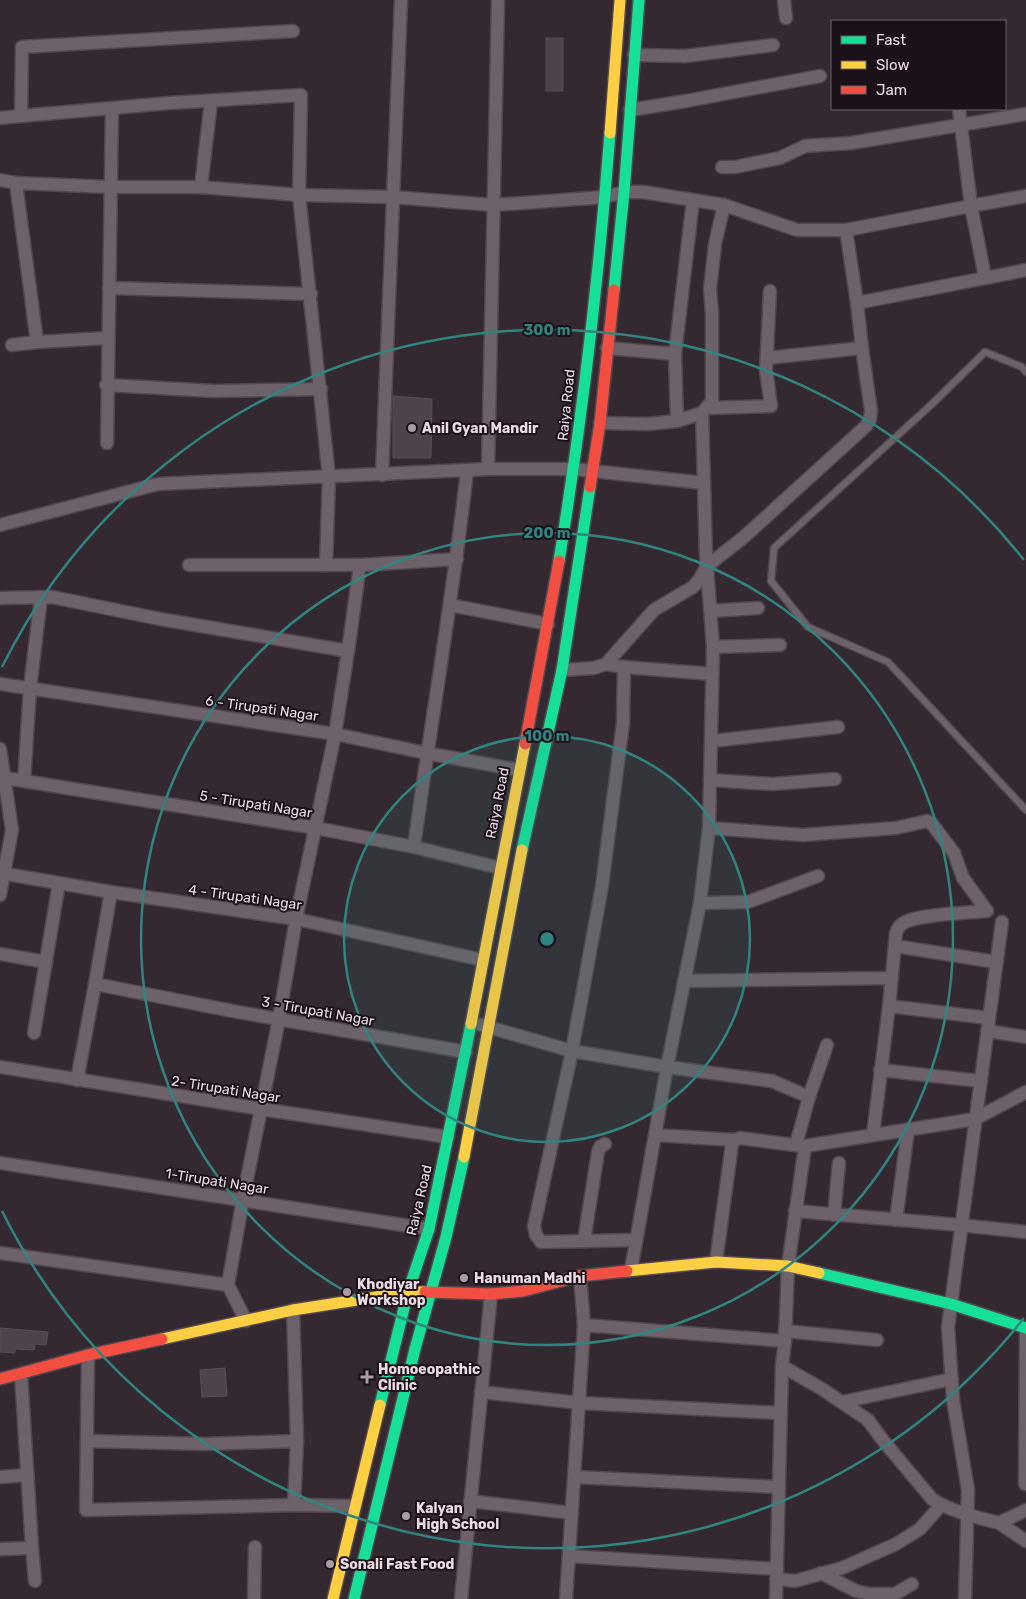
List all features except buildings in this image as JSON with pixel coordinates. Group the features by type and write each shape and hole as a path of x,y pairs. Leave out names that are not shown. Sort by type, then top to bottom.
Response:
{"street":[{"path":"382,475 401,0"},
{"path":"488,469 498,0"},
{"name":"Raiya Road","path":"333,1599 408,1292 429,1228 466,1052 548,624 574,469 605,197 620,0"},
{"path":"354,1599 414,1349 446,1237 517,874 562,670 594,472 600,423 624,192 639,0"},
{"path":"784,0 786,18"},
{"path":"20,116 22,47 293,31"},
{"path":"634,55 685,56 773,45"},
{"path":"630,110 820,76"},
{"path":"0,118 300,95 299,195 329,477 326,564"},
{"path":"201,187 211,101"},
{"path":"107,442 106,385 112,109"},
{"path":"959,110 971,206 985,278"},
{"path":"722,166 735,166 780,158 805,146 851,143 1026,114"},
{"path":"0,180 16,183 110,187 201,187 299,195 392,197 493,205 605,197 624,192 643,192 724,205 797,230 846,230 1026,196"},
{"path":"16,183 37,342"},
{"path":"678,421 675,354 693,200"},
{"path":"631,1270 667,1067 700,902 709,828 713,647 707,566 704,411 712,401 712,313 710,289 714,244 724,205"},
{"path":"606,664 654,610 693,587 707,566 744,537 866,426 870,419 871,411 846,230"},
{"path":"857,302 1026,270"},
{"path":"109,288 311,294"},
{"path":"600,423 648,424 678,421 704,411 771,406 766,370 770,291"},
{"path":"12,345 108,338"},
{"path":"607,348 675,354"},
{"path":"766,358 862,348"},
{"path":"106,385 214,391 320,389"},
{"path":"0,525 158,484 488,469 574,469 704,483"},
{"path":"414,847 426,753 457,559 467,471"},
{"path":"190,565 360,564 457,559"},
{"path":"246,1321 228,1286 242,1200 279,1019 296,919 335,734 360,564"},
{"path":"24,781 30,688 42,597"},
{"path":"0,598 52,597 348,651"},
{"path":"450,605 548,624"},
{"path":"710,611 758,608"},
{"path":"713,647 780,645"},
{"path":"562,670 594,668 606,664 712,674"},
{"path":"624,667 623,723 602,886 572,1051 534,1226 536,1236 541,1242 636,1240"},
{"name":"6 - Tirupati Nagar","path":"0,684 335,734 519,770"},
{"path":"712,741 838,726"},
{"path":"0,750 12,830 2,873 0,895"},
{"name":"5 - Tirupati Nagar","path":"5,778 316,828 414,847 500,868"},
{"path":"710,780 773,784 835,779"},
{"path":"709,828 803,835 896,828 927,821 932,824 954,852 963,878 987,911 921,918 904,923 899,927 896,934 873,1135"},
{"name":"4 - Tirupati Nagar","path":"2,873 111,892 296,919 483,960"},
{"path":"700,902 748,902 818,876"},
{"path":"34,1033 60,883"},
{"path":"77,1080 96,984 111,892"},
{"path":"965,1599 968,1490 953,1400 948,1327 960,1225 1002,922"},
{"path":"895,946 996,962"},
{"path":"0,954 46,962"},
{"path":"684,981 892,978"},
{"name":"3 - Tirupati Nagar","path":"96,984 466,1052"},
{"path":"889,1006 988,1024 1026,1037"},
{"path":"471,1023 572,1051 667,1067 772,1081 809,1097"},
{"path":"776,1599 782,1366 788,1266 801,1146 809,1097 827,1045"},
{"name":"2- Tirupati Nagar","path":"0,1067 260,1110 448,1137"},
{"path":"880,1070 980,1081"},
{"path":"655,1135 735,1140 740,1138 801,1146 975,1119 1026,1092"},
{"path":"896,1220 908,1130"},
{"path":"716,1262 732,1144 735,1140"},
{"path":"584,1241 598,1152 600,1146 605,1144"},
{"name":"1-Tirupati Nagar","path":"0,1163 429,1228"},
{"path":"834,1214 839,1163"},
{"path":"795,1211 1026,1232"},
{"path":"0,1253 228,1286"},
{"path":"0,1380 88,1355 293,1310 408,1292 491,1294 523,1291 580,1276 716,1262 788,1266 951,1304 1026,1330 1025,1484"},
{"path":"566,1599 584,1325 580,1276"},
{"path":"461,1599 491,1294"},
{"path":"293,1310 297,1441 294,1505"},
{"path":"584,1325 877,1340"},
{"path":"88,1355 86,1510 294,1505 355,1506"},
{"path":"782,1366 868,1420 932,1498 942,1505 967,1515 999,1523 1026,1541"},
{"path":"22,1374 35,1581"},
{"path":"842,1402 952,1379"},
{"path":"481,1392 580,1403 781,1413"},
{"path":"87,1441 206,1444 297,1441"},
{"path":"0,1477 27,1475"},
{"path":"575,1477 779,1487"},
{"path":"470,1501 572,1513"},
{"path":"569,1556 776,1574 795,1581 842,1568 896,1544 920,1529 942,1505"},
{"path":"999,1523 1026,1510"},
{"path":"254,1599 255,1547"},
{"path":"0,1549 32,1548"},
{"path":"821,1573 856,1591 870,1594 895,1594 912,1584"}],"lane":[{"path":"1026,372 1022,367 985,352 932,404 774,548 771,581 808,627 888,662 1026,810"}],"traffic: fast":[{"path":"614,290 624,192 639,0"},
{"path":"559,561 589,348 610,133"},
{"path":"522,850 562,670 590,487"},
{"path":"380,1405 408,1292 429,1229 471,1024"},
{"path":"354,1599 415,1349 446,1237 464,1157"},
{"path":"819,1273 951,1304 1026,1328"}],"traffic: slow":[{"path":"610,133 620,0"},
{"path":"471,1024 525,744"},
{"path":"464,1157 522,850"},
{"path":"627,1271 716,1262 788,1266 819,1273"},
{"path":"162,1339 293,1310 408,1292 425,1292"},
{"path":"333,1599 380,1405"}],"traffic: jam":[{"path":"590,487 600,423 614,290"},
{"path":"525,744 559,561"},
{"path":"425,1292 491,1294 523,1291 580,1276 627,1271"},
{"path":"0,1379 88,1355 162,1339"}],"place":[{"name":"Anil Gyan Mandir","path":"412,428"},
{"name":"Hanuman Madhi","path":"464,1278"},
{"name":"Khodiyar Workshop","path":"347,1292"},
{"name":"Homoeopathic Clinic","path":"367,1377"},
{"name":"Kalyan High School","path":"406,1516"},
{"name":"Sonali Fast Food","path":"330,1564"}]}
